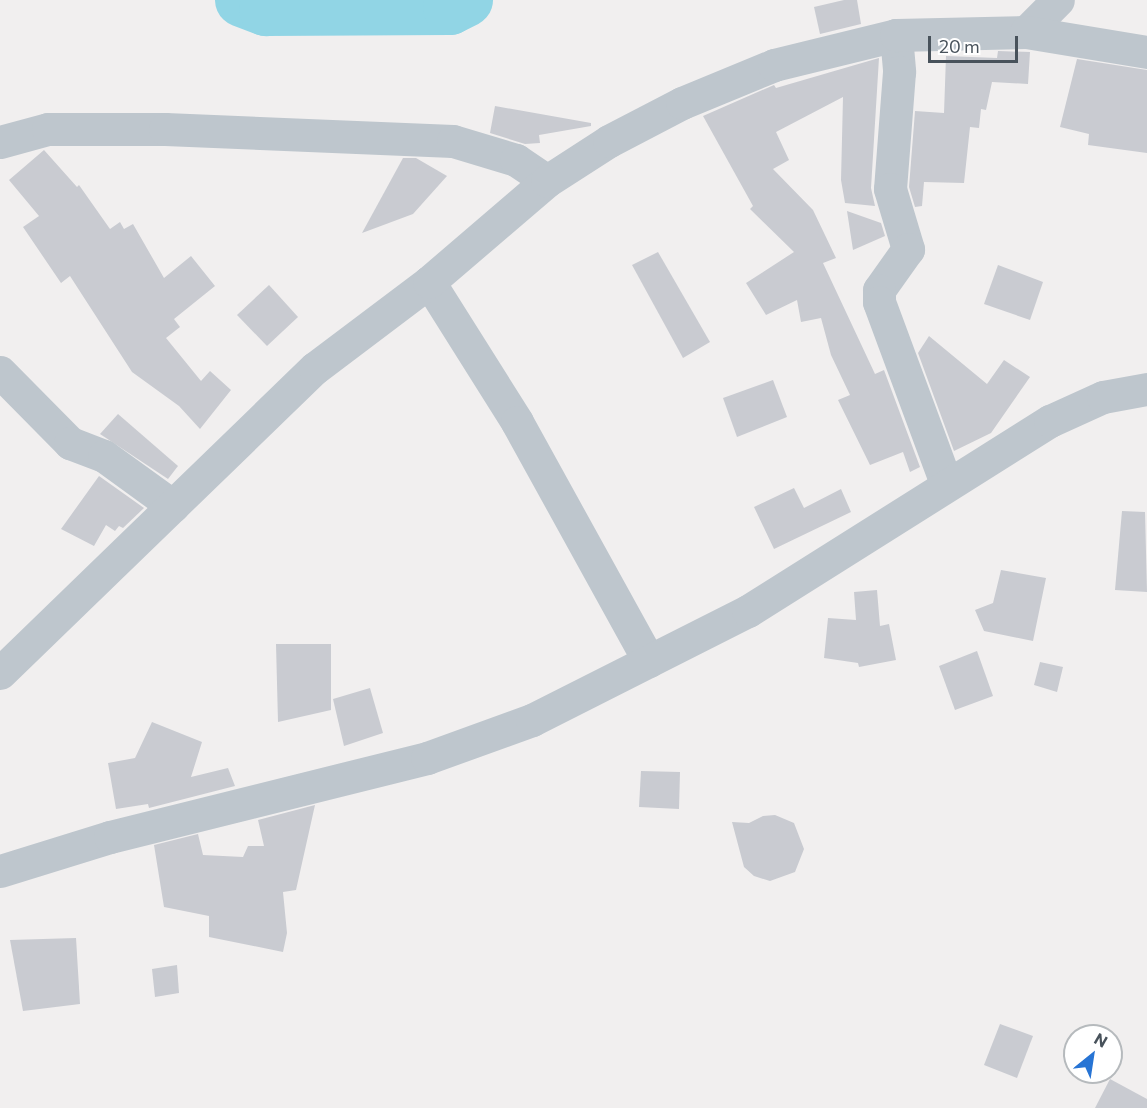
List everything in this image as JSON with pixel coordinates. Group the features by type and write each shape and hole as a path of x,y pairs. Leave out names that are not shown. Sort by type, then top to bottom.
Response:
{"street":[{"path":"1026,32 1058,0"},
{"path":"0,673 315,368 429,282 547,181 609,141 682,103 774,65 896,35 1026,32 1147,52"},
{"path":"896,35 899,72 890,189 908,249 879,290 879,302 946,483"},
{"path":"0,142 48,129 165,129 453,141 516,160 547,181"},
{"path":"429,282 517,422 649,661"},
{"path":"0,372 70,443 104,456 173,506"},
{"path":"0,871 110,837 427,758 532,720 748,611 946,483 1050,420 1103,397 1147,389"}],"building":[{"path":"844,0 857,0 861,24 820,34 814,7"},
{"path":"998,51 1030,52 1028,84 992,82 986,110 981,109 979,128 970,127 964,183 924,182 922,206 915,207 909,187 915,111 944,113 946,56 997,58"},
{"path":"879,58 871,188 875,206 845,203 841,180 843,97 776,132 789,160 773,169 813,210 836,258 823,263 875,374 884,370 920,467 910,472 903,452 870,465 838,400 850,395 831,355 821,318 801,322 797,300 766,315 746,283 794,252 750,209 753,206 703,116 774,85 776,88"},
{"path":"1077,59 1147,70 1147,153 1088,145 1089,134 1060,127"},
{"path":"495,106 591,123 591,126 539,135 540,143 525,144 490,133"},
{"path":"44,150 77,187 79,185 110,229 120,222 124,229 133,224 164,278 191,256 215,286 174,319 180,327 166,338 201,381 210,371 231,390 200,429 179,406 132,372 70,276 61,283 23,227 39,216 9,180"},
{"path":"403,158 416,158 447,176 413,214 362,233"},
{"path":"847,211 881,223 885,236 853,250"},
{"path":"658,252 710,342 683,358 632,265"},
{"path":"998,265 1043,282 1030,320 984,304"},
{"path":"269,285 298,317 267,346 237,315"},
{"path":"929,336 987,384 1004,360 1030,377 991,433 954,451 918,353"},
{"path":"773,380 787,417 737,437 723,398"},
{"path":"118,414 178,466 168,479 100,434"},
{"path":"99,476 144,508 123,528 119,526 115,531 106,525 94,546 61,529"},
{"path":"794,488 804,508 841,489 851,512 774,549 754,507"},
{"path":"1122,511 1145,512 1147,592 1115,590"},
{"path":"1001,570 1046,578 1033,641 984,631 975,610 993,603"},
{"path":"877,590 880,626 889,624 896,660 859,667 858,663 824,658 828,618 856,620 854,592"},
{"path":"276,644 331,644 331,710 278,722"},
{"path":"977,651 993,696 955,710 939,666"},
{"path":"1040,662 1063,667 1057,692 1034,685"},
{"path":"370,688 383,733 344,746 333,699"},
{"path":"152,722 202,742 191,777 228,768 235,786 149,808 148,804 116,809 108,763 135,758"},
{"path":"641,771 680,772 679,809 639,807"},
{"path":"315,805 296,890 283,892 287,933 283,952 209,937 209,916 164,907 154,845 198,834 203,855 243,857 248,846 264,846 258,820"},
{"path":"775,815 794,823 804,849 795,872 770,881 754,876 744,867 732,822 749,823 763,816"},
{"path":"76,938 80,1004 23,1011 10,940"},
{"path":"177,965 179,993 155,997 152,969"},
{"path":"1000,1024 1033,1036 1017,1078 984,1065"},
{"path":"1107,1084 1119,1084 1147,1099 1147,1108 1095,1108"}],"waterway":[{"path":"242,0 266,9 450,8 466,0"}]}
